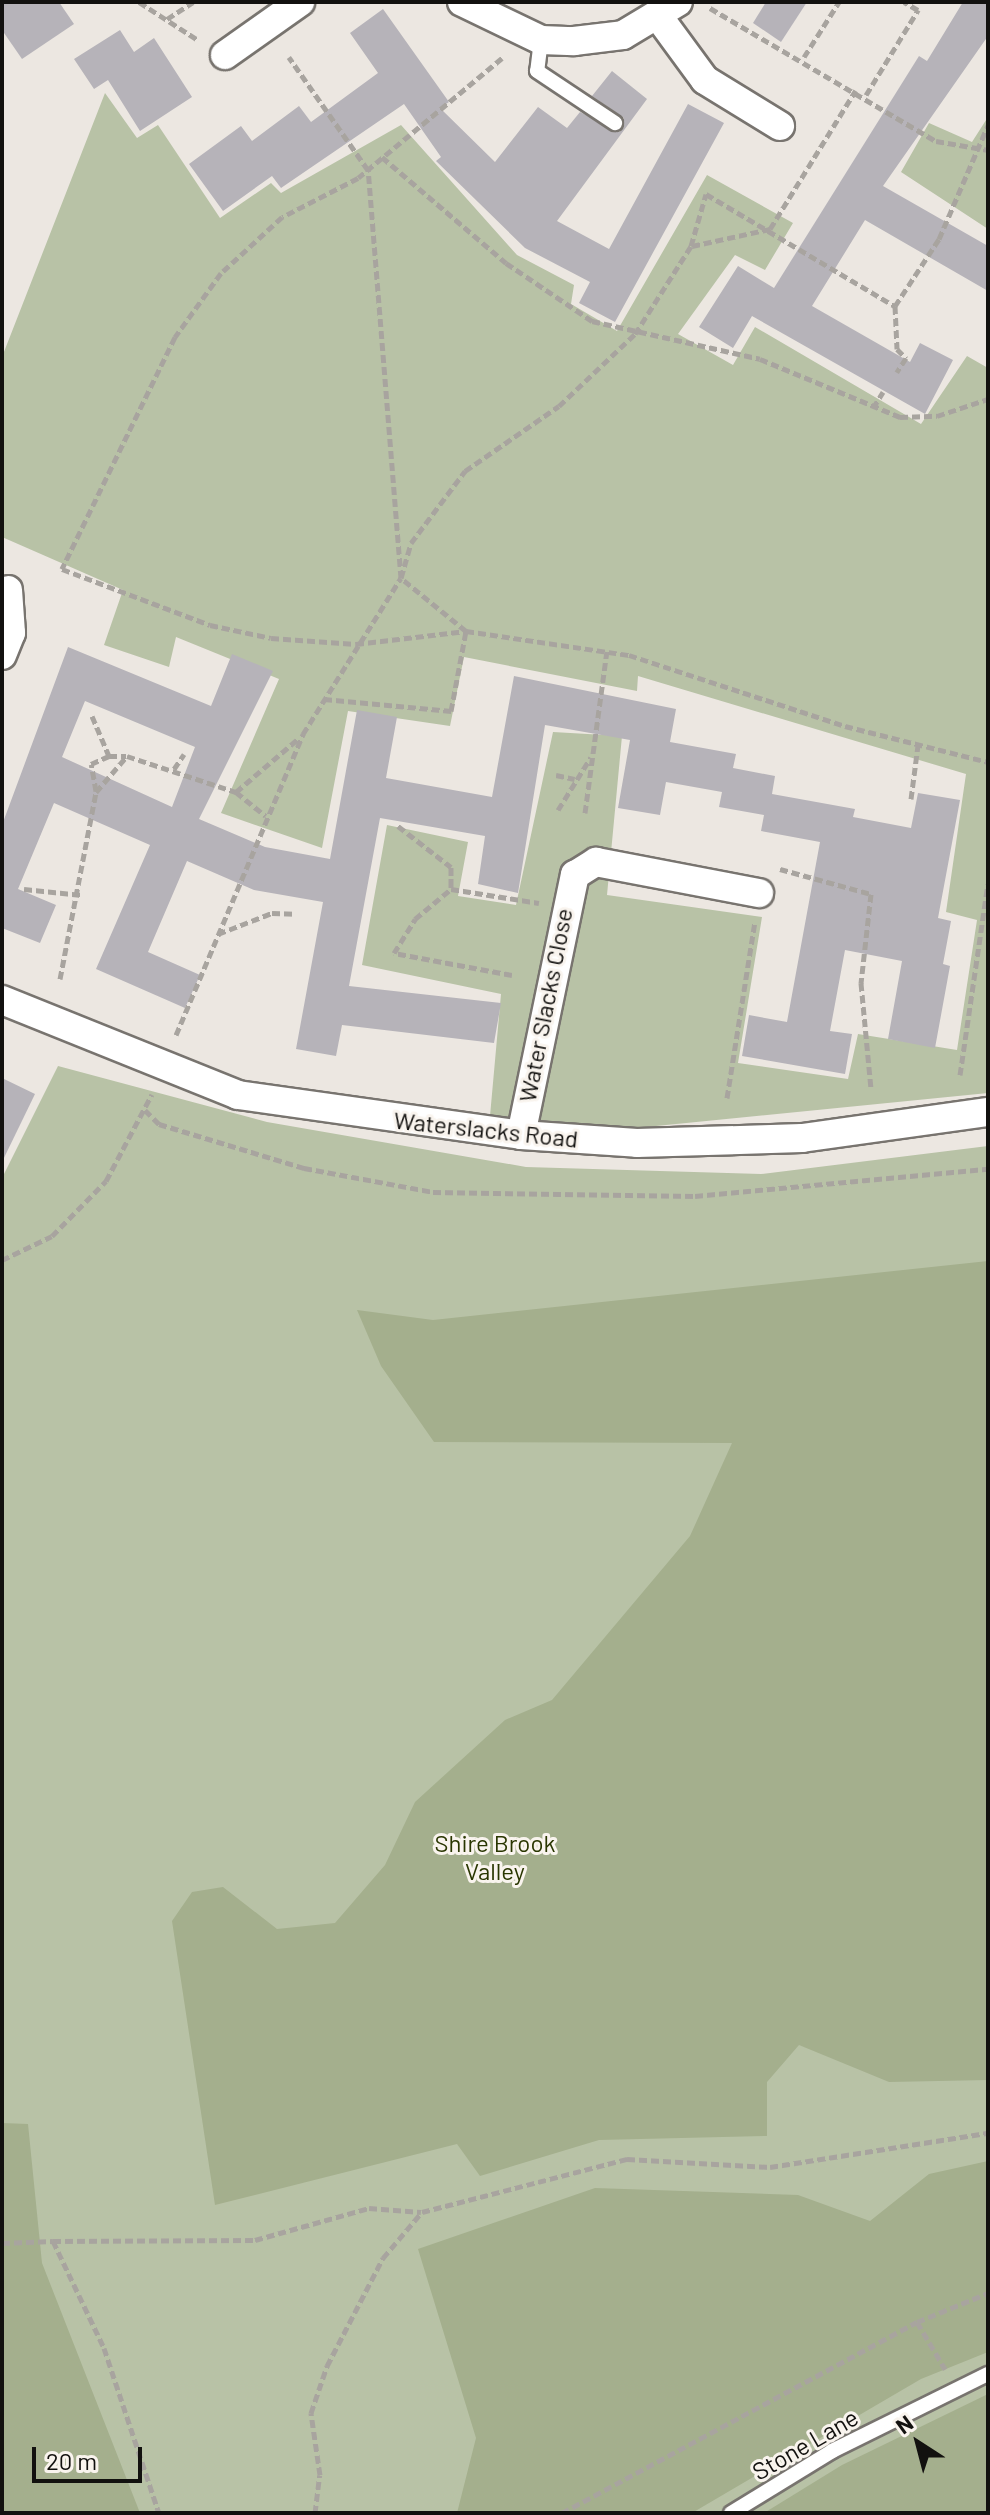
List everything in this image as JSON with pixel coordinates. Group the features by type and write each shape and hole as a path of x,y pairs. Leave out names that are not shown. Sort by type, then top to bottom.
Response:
{"street":[{"path":"225,55 300,2"},
{"path":"462,2 541,40 623,35 668,9 705,80 780,126"},
{"path":"2,655 11,633 8,590"},
{"name":"Water Slacks Close","path":"521,1135 564,899 575,875 596,862 758,901"},
{"name":"Waterslacks Road","path":"2,1000 238,1095 521,1135 637,1143 802,1138 988,1112"}],"lane":[{"path":"541,40 537,71 615,123"},
{"name":"Stone Lane","path":"731,2513 955,2387 988,2374"}],"path":[{"path":"139,2 198,40"},
{"path":"167,19 193,2"},
{"path":"804,57 839,2"},
{"path":"866,95 918,10 904,2"},
{"path":"710,8 804,57 936,141 988,150"},
{"path":"509,52 368,170 282,217 195,304 62,569 210,625 356,644 466,631 607,651 918,745 988,762"},
{"path":"289,57 368,170 401,578 466,631"},
{"path":"691,246 770,229 856,90"},
{"path":"897,372 906,358 897,349 895,306 939,239 988,125"},
{"path":"382,157 553,299 635,334 760,359 873,408 919,419 988,399"},
{"path":"173,1041 303,734 356,644 401,578 411,543 465,471 559,406 635,334 691,246 706,194 770,229 895,306"},
{"path":"873,408 883,392"},
{"path":"324,699 451,711 466,631"},
{"path":"585,813 607,651"},
{"path":"92,716 109,756"},
{"path":"236,792 303,734"},
{"path":"911,799 918,745"},
{"path":"174,769 184,754"},
{"path":"558,810 593,754"},
{"path":"60,979 82,895 96,792 91,764 109,756 127,756 174,769 236,792 266,816"},
{"path":"96,792 127,756"},
{"path":"556,775 575,779"},
{"path":"398,826 451,867 451,889"},
{"path":"764,865 871,894 861,983 871,1088"},
{"path":"960,1075 988,884"},
{"path":"24,889 82,895"},
{"path":"512,975 394,953 415,919 451,889 540,903"},
{"path":"727,1098 758,901"},
{"path":"217,935 272,913 295,914"},
{"path":"2,1260 52,1236 106,1181 157,1082"},
{"path":"145,1110 159,1124 304,1168 433,1192 695,1196 988,1169"},
{"path":"2,2243 255,2240 369,2208 422,2212 627,2159 770,2167 988,2133"},
{"path":"315,2513 320,2475 311,2413 327,2366 383,2258 422,2212"},
{"path":"53,2241 104,2348 159,2513"},
{"path":"562,2513 917,2322 988,2293"},
{"path":"917,2322 955,2387"}],"green space":[{"path":"105,93 137,138 158,125 220,218 271,183 281,193 401,125 517,255 574,285 571,304 617,331 707,175 793,223 765,270 735,255 678,334 733,365 755,327 921,424 967,356 988,368 988,1093 636,1128 490,1116 501,994 362,965 387,825 468,842 458,896 516,905 553,732 622,736 607,895 762,917 738,1063 848,1079 858,1034 957,1050 977,920 946,912 966,774 638,676 637,691 464,657 450,726 348,711 322,848 221,813 279,679 176,637 169,667 104,645 123,590 2,537 2,357"},
{"path":"988,117 988,229 901,172 929,123 972,142"},
{"name":"Shire Brook Valley","path":"58,1066 267,1122 526,1167 761,1174 988,1146 988,2513 2,2513 2,1178"},
{"path":"988,1261 988,2080 889,2082 799,2045 767,2082 767,2136 599,2140 480,2176 457,2144 215,2205 172,1921 192,1892 223,1887 277,1929 335,1923 385,1865 415,1802 505,1720 552,1700 690,1536 732,1443 434,1442 381,1366 357,1310 433,1320"},
{"path":"2,2123 28,2124 42,2263 140,2513 2,2513"},
{"path":"988,2161 988,2352 921,2379 692,2513 457,2513 476,2438 418,2249 595,2188 798,2195 870,2221 929,2174"},
{"path":"988,2394 988,2513 764,2513 842,2465"}],"building":[{"path":"2,2 59,2 74,24 22,59 2,30"},
{"path":"766,2 807,2 781,42 753,23"},
{"path":"963,2 988,2 988,36 883,186 988,246 988,291 865,220 812,306 910,362 920,343 953,360 925,414 752,316 733,348 699,327 738,266 774,288 919,56 927,61"},
{"path":"383,9 449,102 440,108 495,162 538,107 567,128 580,112 620,132 624,118 592,96 612,71 647,99 557,221 609,249 688,104 724,123 615,322 579,303 590,282 525,248 436,161 441,157 404,104 281,188 272,176 223,211 189,164 241,126 252,141 299,106 311,122 378,73 350,33"},
{"path":"120,30 134,52 154,38 192,97 140,131 108,80 94,89 74,59"},
{"path":"68,647 211,706 232,654 273,671 199,819 265,847 330,859 357,710 397,717 386,778 492,797 514,676 676,709 670,742 736,754 733,768 775,776 772,794 855,809 853,817 911,828 918,793 960,800 938,918 951,921 943,964 950,966 935,1048 888,1039 902,961 845,950 830,1031 852,1034 845,1074 742,1056 749,1015 787,1022 820,842 761,831 764,815 719,807 722,792 666,782 660,815 618,808 630,740 545,725 518,893 478,884 485,836 380,818 349,986 501,1003 494,1043 342,1025 336,1056 296,1049 323,902 254,890 187,861 148,952 200,975 185,1008 96,969 150,845 54,803 18,889 56,905 40,943 2,928 2,825","holes":["85,701 195,747 172,807 62,757"]},
{"path":"2,1078 35,1094 2,1162"}]}
